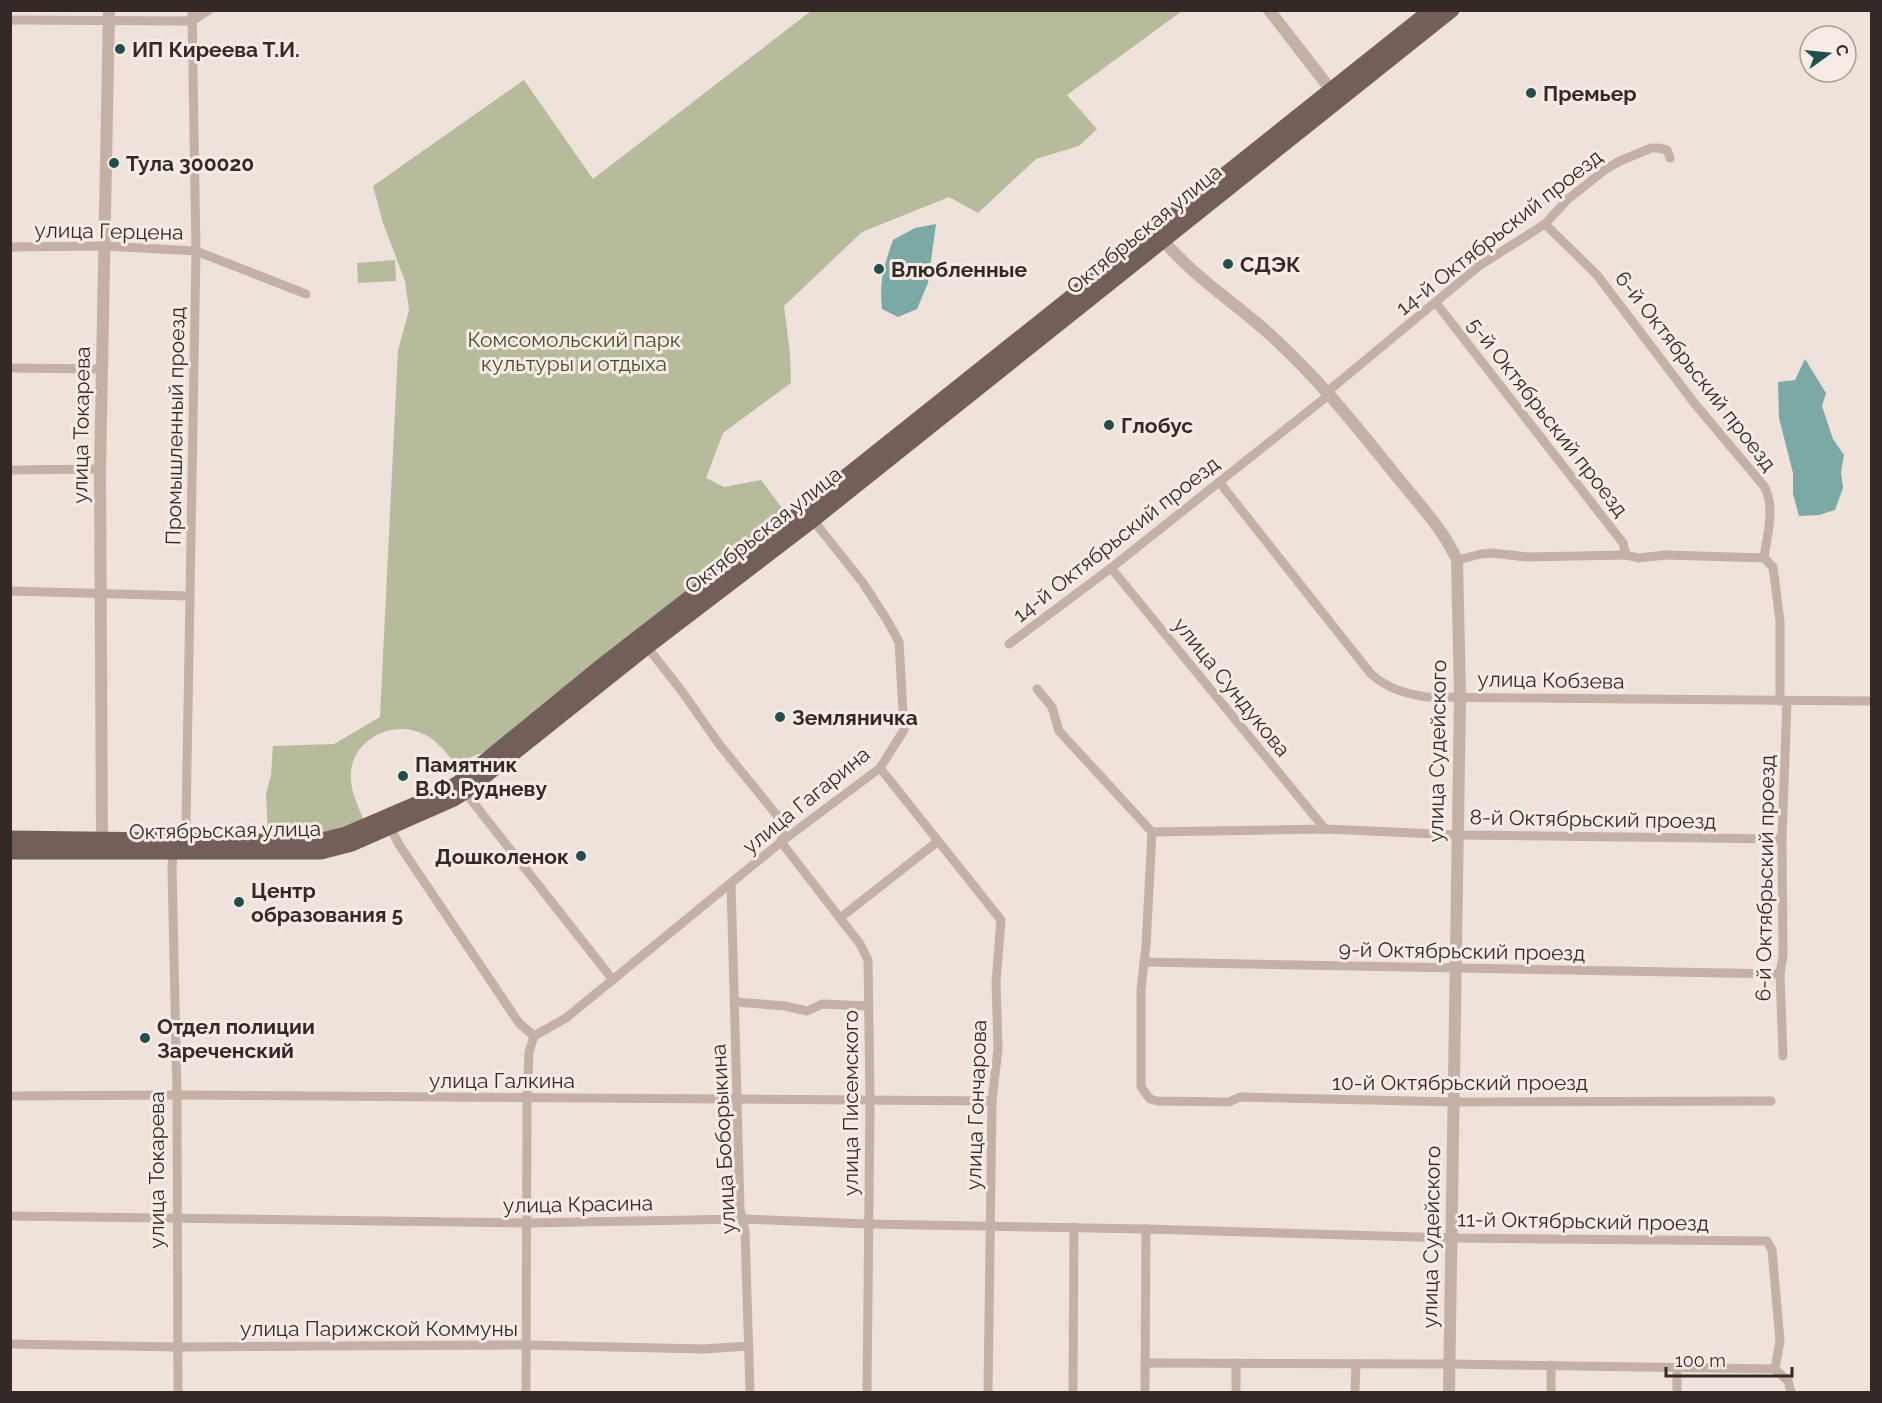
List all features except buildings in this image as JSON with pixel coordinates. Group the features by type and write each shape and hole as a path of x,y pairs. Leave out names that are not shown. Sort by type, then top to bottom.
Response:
{"main road":[{"name":"Октябрьская улица","path":"1335,95 1431,10"},
{"name":"Октябрьская улица","path":"10,838 102,846 313,853 352,844 452,800 462,788 600,667 1159,235 1335,95 1452,10"},
{"name":"Октябрьская улица","path":"176,847 326,840 356,830 437,795 462,788 813,520 1159,235"},
{"name":"Октябрьская улица","path":"10,852 102,846"}],"street":[{"path":"10,20 109,15 192,16 209,10"},
{"path":"1269,10 1335,95"},
{"name":"улица Токарева","path":"102,846 100,469 109,15"},
{"name":"Промышленный проезд","path":"176,847 186,823 196,251 192,16"},
{"name":"14-й Октябрьский проезд","path":"1009,644 1220,483 1479,266 1545,224 1568,199 1606,169 1637,153 1658,148 1666,150 1670,158"},
{"name":"6-й Октябрьский проезд","path":"1545,224 1598,275 1695,404 1770,496 1770,516 1764,558 1773,567 1780,621 1784,701 1783,955 1780,974 1783,1056"},
{"name":"улица Судейского","path":"1159,235 1197,276 1285,349 1328,393 1435,524 1452,548 1457,560 1460,697 1449,1392"},
{"name":"улица Герцена","path":"10,247 104,246 196,251 306,294"},
{"name":"5-й Октябрьский проезд","path":"1436,303 1623,543 1626,555"},
{"path":"10,368 103,369"},
{"path":"10,470 100,469"},
{"name":"улица Кобзева","path":"1220,483 1371,674 1393,690 1416,695 1460,697 1872,701"},
{"name":"улица Гагарина","path":"534,1036 566,1018 781,842 880,768 904,730 899,642 863,582 813,520"},
{"path":"1457,560 1491,553 1527,557 1626,555 1638,558 1666,555 1764,558"},
{"name":"улица Сундукова","path":"1111,568 1325,829"},
{"path":"10,591 190,596"},
{"path":"647,647 719,744 784,825 781,842"},
{"path":"1037,689 1052,707 1059,731 1152,832 1144,962"},
{"name":"улица Гончарова","path":"880,768 1001,920 996,982 998,1049 992,1101 988,1392"},
{"path":"462,788 613,980"},
{"path":"391,828 398,843 519,1023 534,1036 529,1052 527,1098 526,1392"},
{"name":"8-й Октябрьский проезд","path":"1152,832 1325,829 1458,835 1782,839"},
{"name":"улица Писемского","path":"781,842 860,944 868,960 870,1100 867,1392"},
{"path":"840,918 937,842"},
{"name":"улица Токарева","path":"176,847 172,868 177,1095 178,1392"},
{"name":"улица Боборыкина","path":"731,883 740,1209 746,1230 750,1392"},
{"name":"9-й Октябрьский проезд","path":"1144,962 1780,974"},
{"name":"10-й Октябрьский проезд","path":"1144,962 1141,988 1141,1087 1150,1099 1158,1101 1229,1102 1240,1097 1454,1102 1771,1101"},
{"path":"736,1002 785,1005 807,1011 822,1004 868,1006"},
{"name":"улица Галкина","path":"10,1096 177,1095 992,1101"},
{"name":"улица Красина","path":"10,1216 527,1223 743,1219 868,1224 1146,1229"},
{"path":"1073,1392 1074,1227"},
{"path":"1145,1392 1146,1229"},
{"name":"11-й Октябрьский проезд","path":"1146,1229 1451,1238 1767,1240 1772,1250 1780,1341 1775,1369"},
{"name":"улица Парижской Коммуны","path":"10,1344 178,1347 527,1345 704,1349 749,1346"},
{"path":"1145,1363 1450,1364 1775,1369 1788,1381 1791,1392"},
{"path":"1236,1363 1236,1392"},
{"path":"1355,1392 1356,1364"},
{"path":"1551,1365 1551,1392"},
{"path":"1677,1367 1677,1392"}],"green space":[{"name":"Комсомольский парк культуры и отдыха","path":"811,11 1182,11 1067,95 1097,129 1079,146 1036,159 978,213 949,197 862,232 784,306 791,383 723,433 706,478 724,487 761,480 791,520 487,751 471,757 458,767 441,747 421,733 396,729 383,732 363,746 352,768 353,791 364,821 326,835 268,836 266,794 271,775 273,746 334,744 380,717 398,350 409,310 405,281 383,223 373,186 524,80 593,179"},
{"path":"395,260 396,281 358,283 357,263"}],"water":[{"path":"936,224 928,283 917,309 898,317 882,309 883,274 893,240 915,228"},
{"path":"1805,359 1826,393 1822,406 1833,439 1844,455 1841,472 1843,488 1835,510 1819,515 1799,516 1793,494 1793,473 1779,418 1778,382 1795,380"}],"place":[{"name":"ИП Киреева Т.И.","path":"120,49"},
{"name":"Премьер","path":"1531,93"},
{"name":"Тула 300020","path":"114,163"},
{"name":"СДЭК","path":"1228,264"},
{"name":"Влюбленные","path":"879,269"},
{"name":"Глобус","path":"1109,425"},
{"name":"Земляничка","path":"780,717"},
{"name":"Памятник В.Ф. Рудневу","path":"403,776"},
{"name":"Дошколенок","path":"581,856"},
{"name":"Центр образования 5","path":"239,902"},
{"name":"Отдел полиции Зареченский","path":"145,1038"}]}
